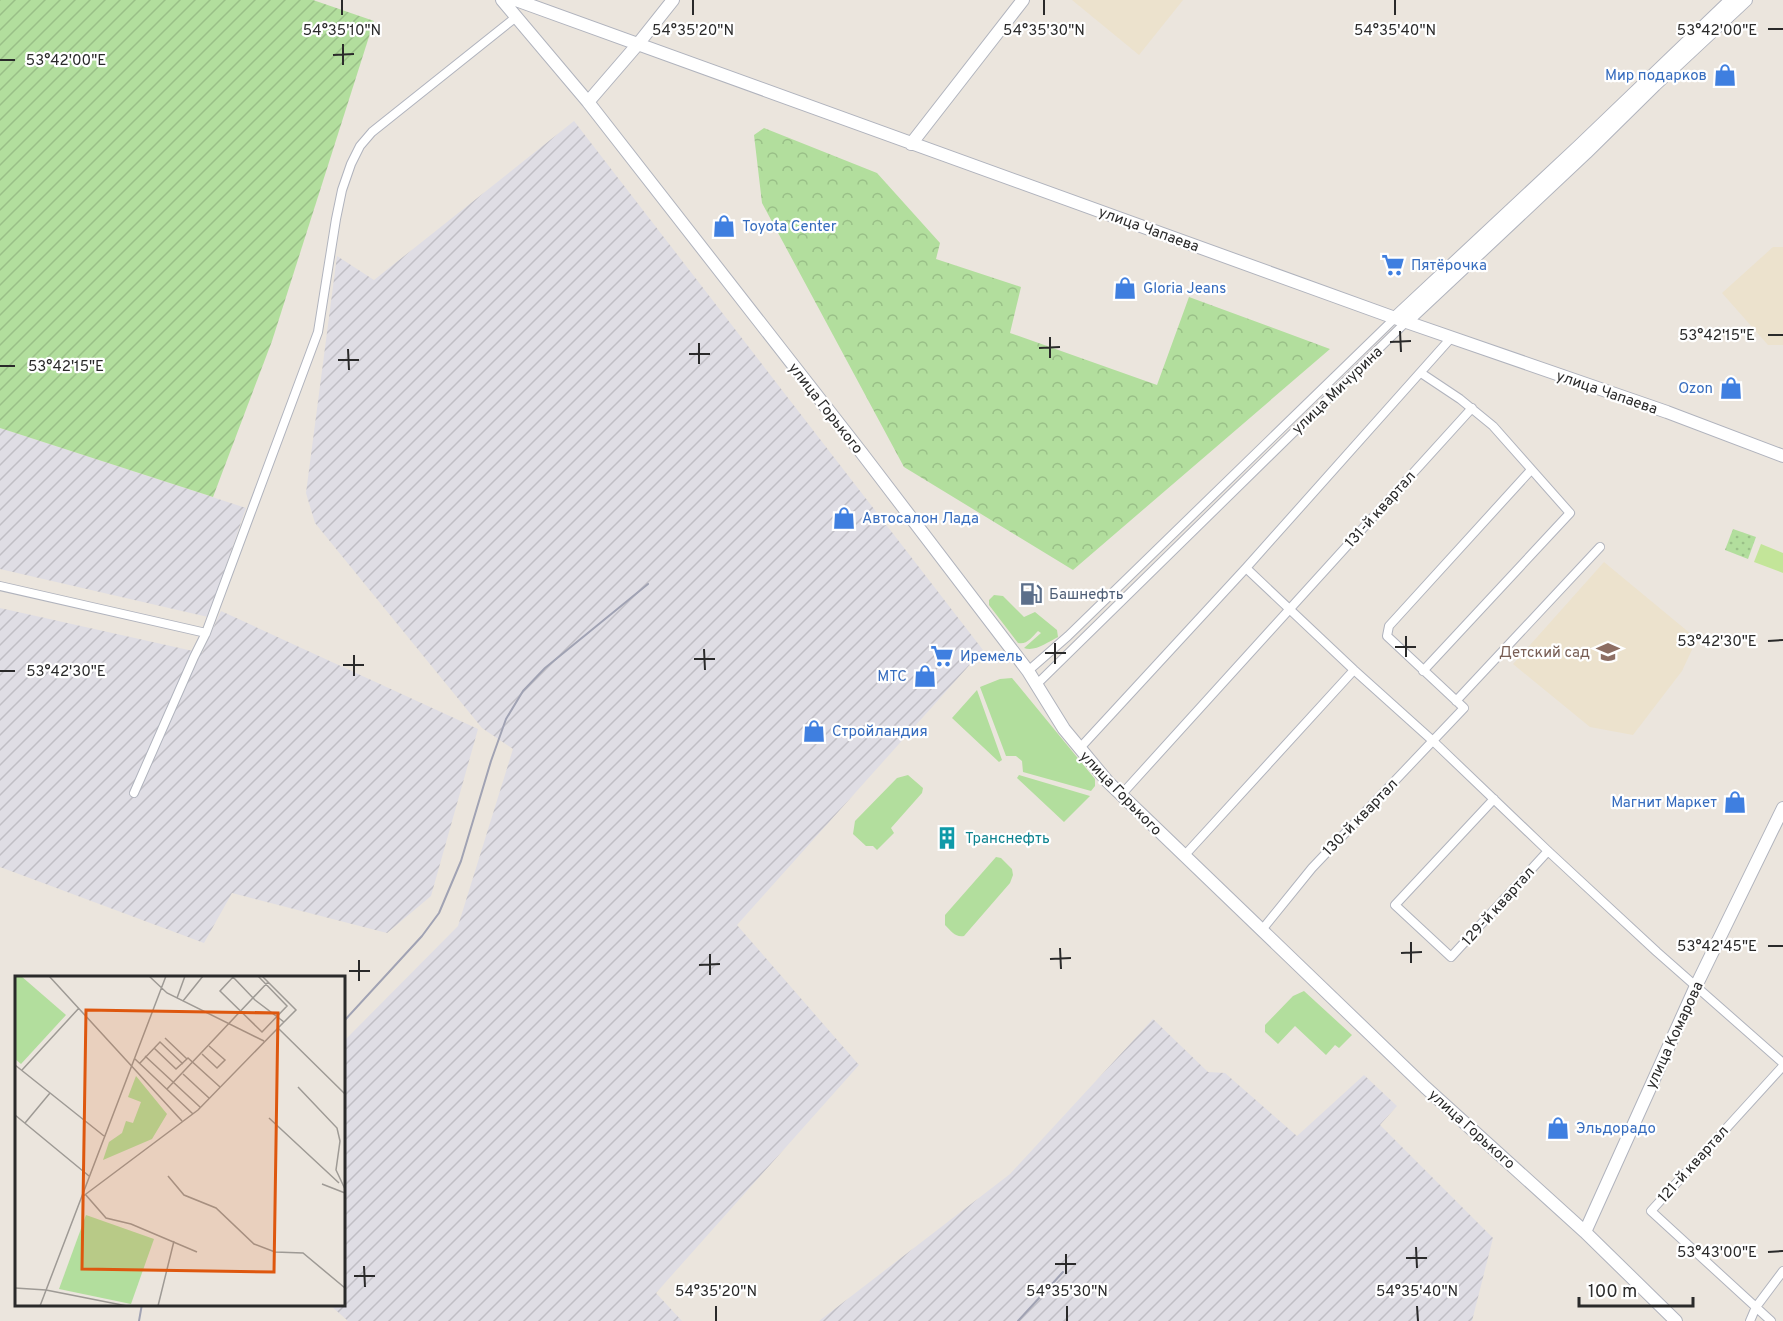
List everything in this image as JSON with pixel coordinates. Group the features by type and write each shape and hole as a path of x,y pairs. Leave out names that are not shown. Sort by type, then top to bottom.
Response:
{"main road":[{"name":"улица Горького","path":"502,0 588,102 847,434 1028,671 1079,749 1121,795 1261,931 1425,1087 1585,1232 1676,1321"},
{"name":"улица Чапаева","path":"516,0 1400,320 1667,412 1783,456"},
{"path":"588,102 673,0"},
{"path":"911,144 1023,0"},
{"name":"улица Мичурина","path":"1400,320 1731,0"},
{"name":"улица Мичурина","path":"1400,320 1578,161 1746,0"},
{"name":"улица Комарова","path":"1585,1232 1696,986 1783,808"}],"street":[{"path":"134,793 206,633 318,332 342,190 360,146 372,132 516,17"},
{"name":"улица Мичурина","path":"1028,671 1068,636 1400,320"},
{"name":"улица Мичурина","path":"1036,685 1400,320"},
{"path":"1079,749 1246,568 1451,338"},
{"path":"1421,374 1472,408 1504,437 1570,513 1423,671"},
{"name":"131-й квартал","path":"1289,609 1472,408"},
{"path":"1531,470 1389,626 1387,636 1456,701 1600,547"},
{"path":"1246,568 1548,851 1783,1064"},
{"path":"0,586 206,633"},
{"path":"1121,795 1289,609"},
{"path":"1184,856 1354,670"},
{"name":"130-й квартал","path":"1261,931 1312,868 1464,708 1456,701"},
{"name":"129-й квартал","path":"1494,799 1395,905 1451,957 1548,851"},
{"name":"121-й квартал","path":"1771,1321 1651,1211 1783,1064"},
{"path":"1749,1321 1756,1307 1783,1271"}],"shaded area":[{"path":"1072,0 1183,0 1139,55"},
{"path":"574,121 983,650 737,925 859,1065 656,1293 682,1321 348,1321 331,1306 345,1306 345,1040 458,926 513,749 482,728 315,523 306,493 337,256 374,280"},
{"path":"1773,247 1783,247 1783,345 1768,345 1722,293"},
{"path":"0,428 246,508 208,617 0,569"},
{"name":"Детский сад","path":"1604,562 1697,639 1682,671 1633,735 1590,727 1513,664"},
{"path":"0,608 202,653 221,611 478,729 431,896 387,933 232,893 204,943 0,867"},
{"path":"1153,1019 1208,1072 1225,1073 1297,1136 1364,1075 1397,1106 1380,1125 1493,1238 1472,1321 819,1321 1010,1174"}],"green space":[{"path":"0,0 313,0 374,21 272,341 213,497 0,428"},
{"path":"764,128 877,173 940,243 936,259 1021,287 1010,333 1157,385 1189,297 1330,349 1073,570 904,467 762,203 754,135"},
{"path":"1733,529 1756,537 1748,559 1725,550"},
{"path":"1761,544 1783,553 1783,573 1754,562"},
{"path":"994,595 1003,596 1024,617 1035,612 1057,630 1058,637 1037,648 1024,648 1041,633 1038,631 1027,642 1018,643 989,605 989,600"},
{"path":"1012,678 1095,779 1095,786 1091,791 1023,772 1022,761 1016,756 1006,756 980,687 1000,679"},
{"path":"977,690 1002,760 999,762 952,718"},
{"path":"908,775 923,788 922,793 891,828 894,833 877,850 873,846 866,846 853,834 855,821 897,778"},
{"path":"1019,775 1090,796 1064,822 1017,778"},
{"path":"996,857 1001,858 1012,869 1013,875 1010,883 964,936 956,935 945,925 945,915"},
{"path":"1304,991 1352,1035 1339,1048 1335,1045 1326,1055 1295,1026 1278,1044 1265,1032 1265,1025 1293,996"}],"railway":[{"path":"345,1020 422,936 439,913 461,861 506,719 523,691 545,668 648,584"},
{"path":"1018,1321 1063,1272"},
{"path":"139,1321 142,1306"}],"place":[{"name":"Мир подарков","path":"1725,75"},
{"name":"Toyota Center","path":"724,226"},
{"name":"Пятёрочка","path":"1393,265"},
{"name":"Gloria Jeans","path":"1125,288"},
{"name":"Ozon","path":"1731,388"},
{"name":"Автосалон Лада","path":"844,518"},
{"name":"Башнефть","path":"1031,594"},
{"name":"Детский сад","path":"1608,652"},
{"name":"Иремель","path":"942,656"},
{"name":"МТС","path":"925,676"},
{"name":"Стройландия","path":"814,731"},
{"name":"Магнит Маркет","path":"1735,802"},
{"name":"Транснефть","path":"947,838"},
{"name":"Эльдорадо","path":"1558,1128"}]}
